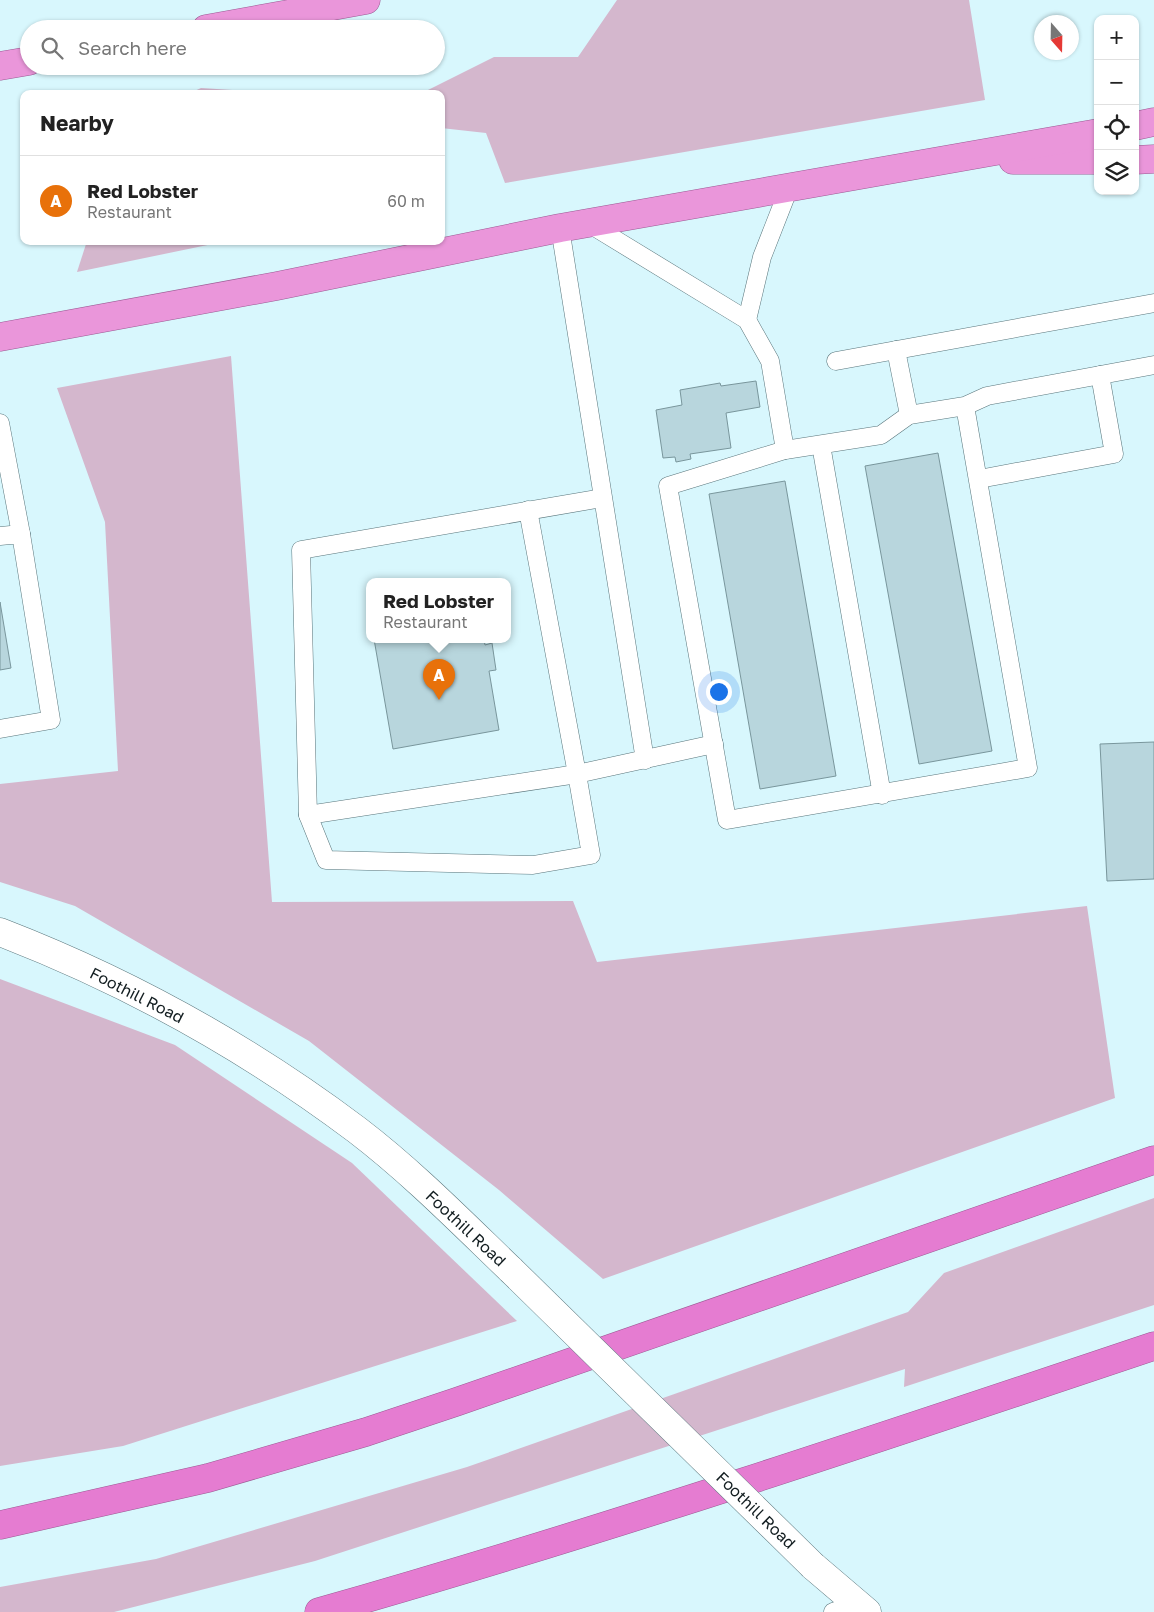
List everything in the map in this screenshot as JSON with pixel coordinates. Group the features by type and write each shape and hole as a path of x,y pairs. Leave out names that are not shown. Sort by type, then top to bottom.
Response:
{"highway":[{"path":"256,20 366,0"},
{"path":"0,66 20,63"},
{"path":"1139,125 1154,122"},
{"path":"0,337 277,286 560,228 1094,133"},
{"path":"1139,160 1154,159"},
{"path":"939,160 1094,160"},
{"path":"0,1525 208,1478 375,1429 1154,1160"},
{"path":"320,1612 472,1569 783,1470 1154,1346"}],"street":[{"name":"Foothill Road","path":"0,932 44,949 182,1017 254,1058 357,1130 439,1201 511,1270 814,1566 852,1609"}],"lane":[{"path":"747,320 762,257 789,188"},
{"path":"588,223 747,320 770,361 785,450"},
{"path":"560,228 644,760"},
{"path":"836,361 1154,303"},
{"path":"896,350 909,415"},
{"path":"965,406 1028,768 727,820 668,486 785,450 881,435 909,415 965,406 987,396 1154,365"},
{"path":"979,478 1114,454 1100,375"},
{"path":"0,423 21,534 51,720 0,729"},
{"path":"822,445 882,794"},
{"path":"528,510 591,855 533,865 326,860 308,816 301,550 528,510 602,498"},
{"path":"0,536 21,534"},
{"path":"308,816 577,774 714,744"}],"shaded area":[{"path":"617,0 969,0 985,100 505,183 486,133 445,128 445,90 428,90 494,57 578,57"},
{"path":"201,88 234,90 197,90"},
{"path":"86,245 208,245 77,272"},
{"path":"231,356 272,902 573,901 597,962 1087,906 1115,1098 603,1279 499,1190 309,1041 75,906 0,882 0,784 118,771 105,522 57,388"},
{"path":"0,979 175,1045 352,1163 517,1321 123,1446 0,1466"},
{"path":"1154,1198 1154,1305 904,1387 905,1369 315,1561 114,1612 0,1612 0,1587 156,1559 467,1467 908,1312 944,1273"}],"building":[{"path":"756,381 760,407 726,413 731,448 690,454 691,459 676,462 675,457 663,458 656,410 682,405 680,390 720,383 721,386"},
{"path":"938,453 992,751 919,764 865,466"},
{"path":"785,481 836,776 760,789 709,494"},
{"path":"0,602 11,668 0,670"},
{"path":"375,643 485,643 485,645 492,643 496,670 489,671 499,730 393,749"},
{"path":"1154,742 1154,879 1107,881 1100,744"}],"place":[{"name":"Red Lobster","path":"439,700"}]}
